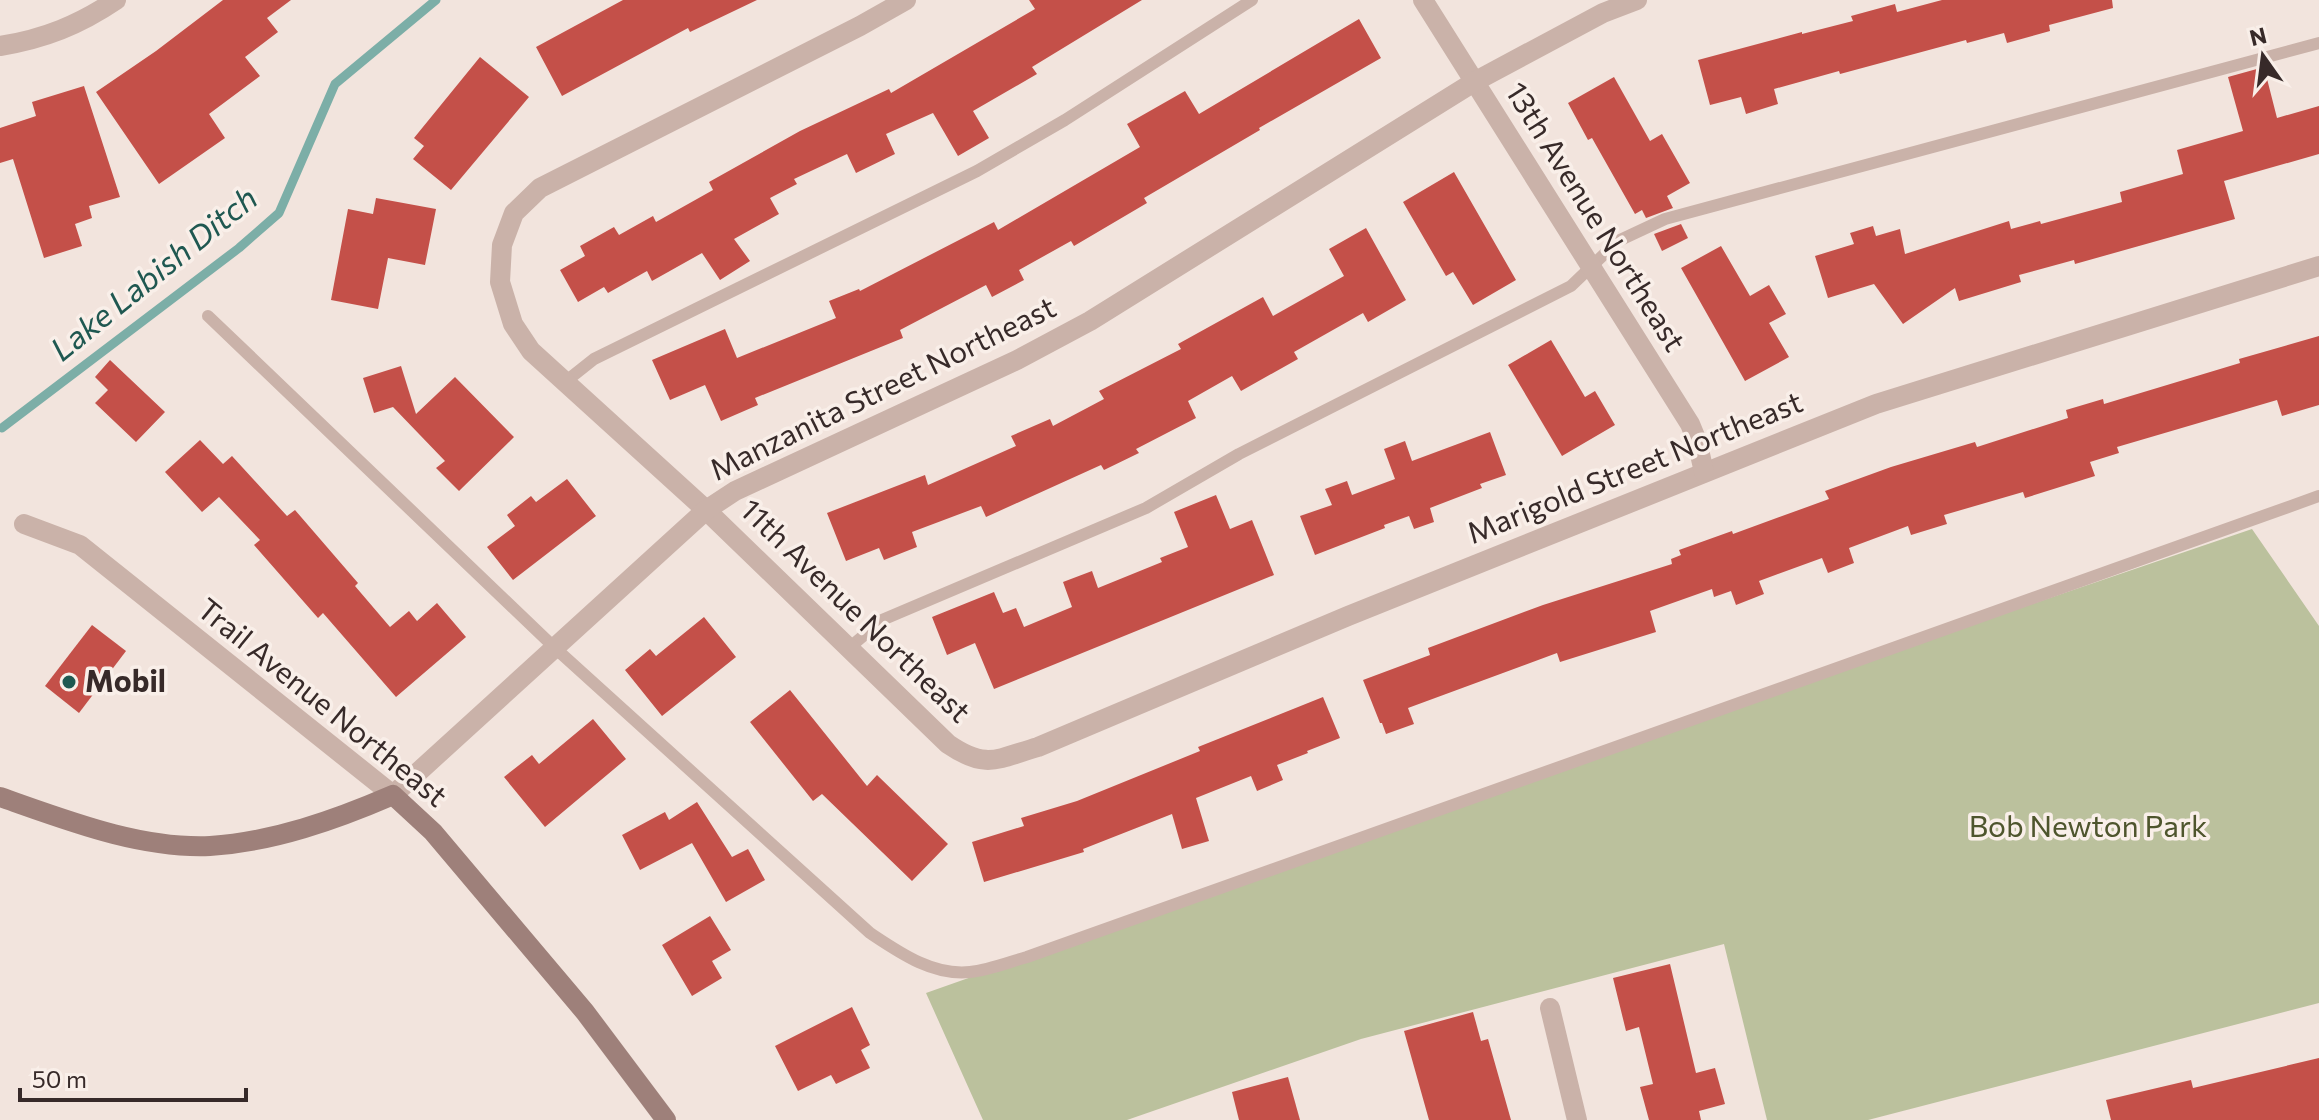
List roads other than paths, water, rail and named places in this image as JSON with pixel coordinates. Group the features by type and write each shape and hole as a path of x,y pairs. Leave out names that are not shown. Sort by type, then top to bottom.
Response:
{"street":[{"path":"0,46 27,42 60,31 90,18 116,0"},
{"name":"11th Avenue Northeast","path":"906,0 540,188 514,213 502,245 500,282 513,324 531,351 706,510 948,744 964,755 986,762"},
{"name":"13th Avenue Northeast","path":"1423,0 1690,424 1704,472"},
{"name":"Manzanita Street Northeast","path":"0,797 88,827 149,841 208,846 264,838 312,826 393,795 706,510 735,491 1017,360 1090,321 1474,82 1603,13 1637,0"},
{"name":"Marigold Street Northeast","path":"986,762 1038,747 1348,616 1890,399 2319,266"},
{"name":"Trail Avenue Northeast","path":"24,524 80,545 393,795 433,832 585,1012 666,1120"},
{"path":"1550,1008 1577,1120"}],"lane":[{"path":"565,382 594,359 977,171 1065,120 1252,0"},
{"path":"849,648 882,620 1146,508 1239,454 1571,286 1618,241 1665,219 2319,43"},
{"path":"208,316 555,648 870,933 899,952 946,972 972,972 1027,957 2319,496"}],"waterway":[{"name":"Lake Labish Ditch","path":"2,428 239,248 279,213 335,84 436,0"}],"place":[{"name":"Mobil","path":"69,682"}],"park label":[{"name":"Bob Newton Park","path":"2088,827"}]}
